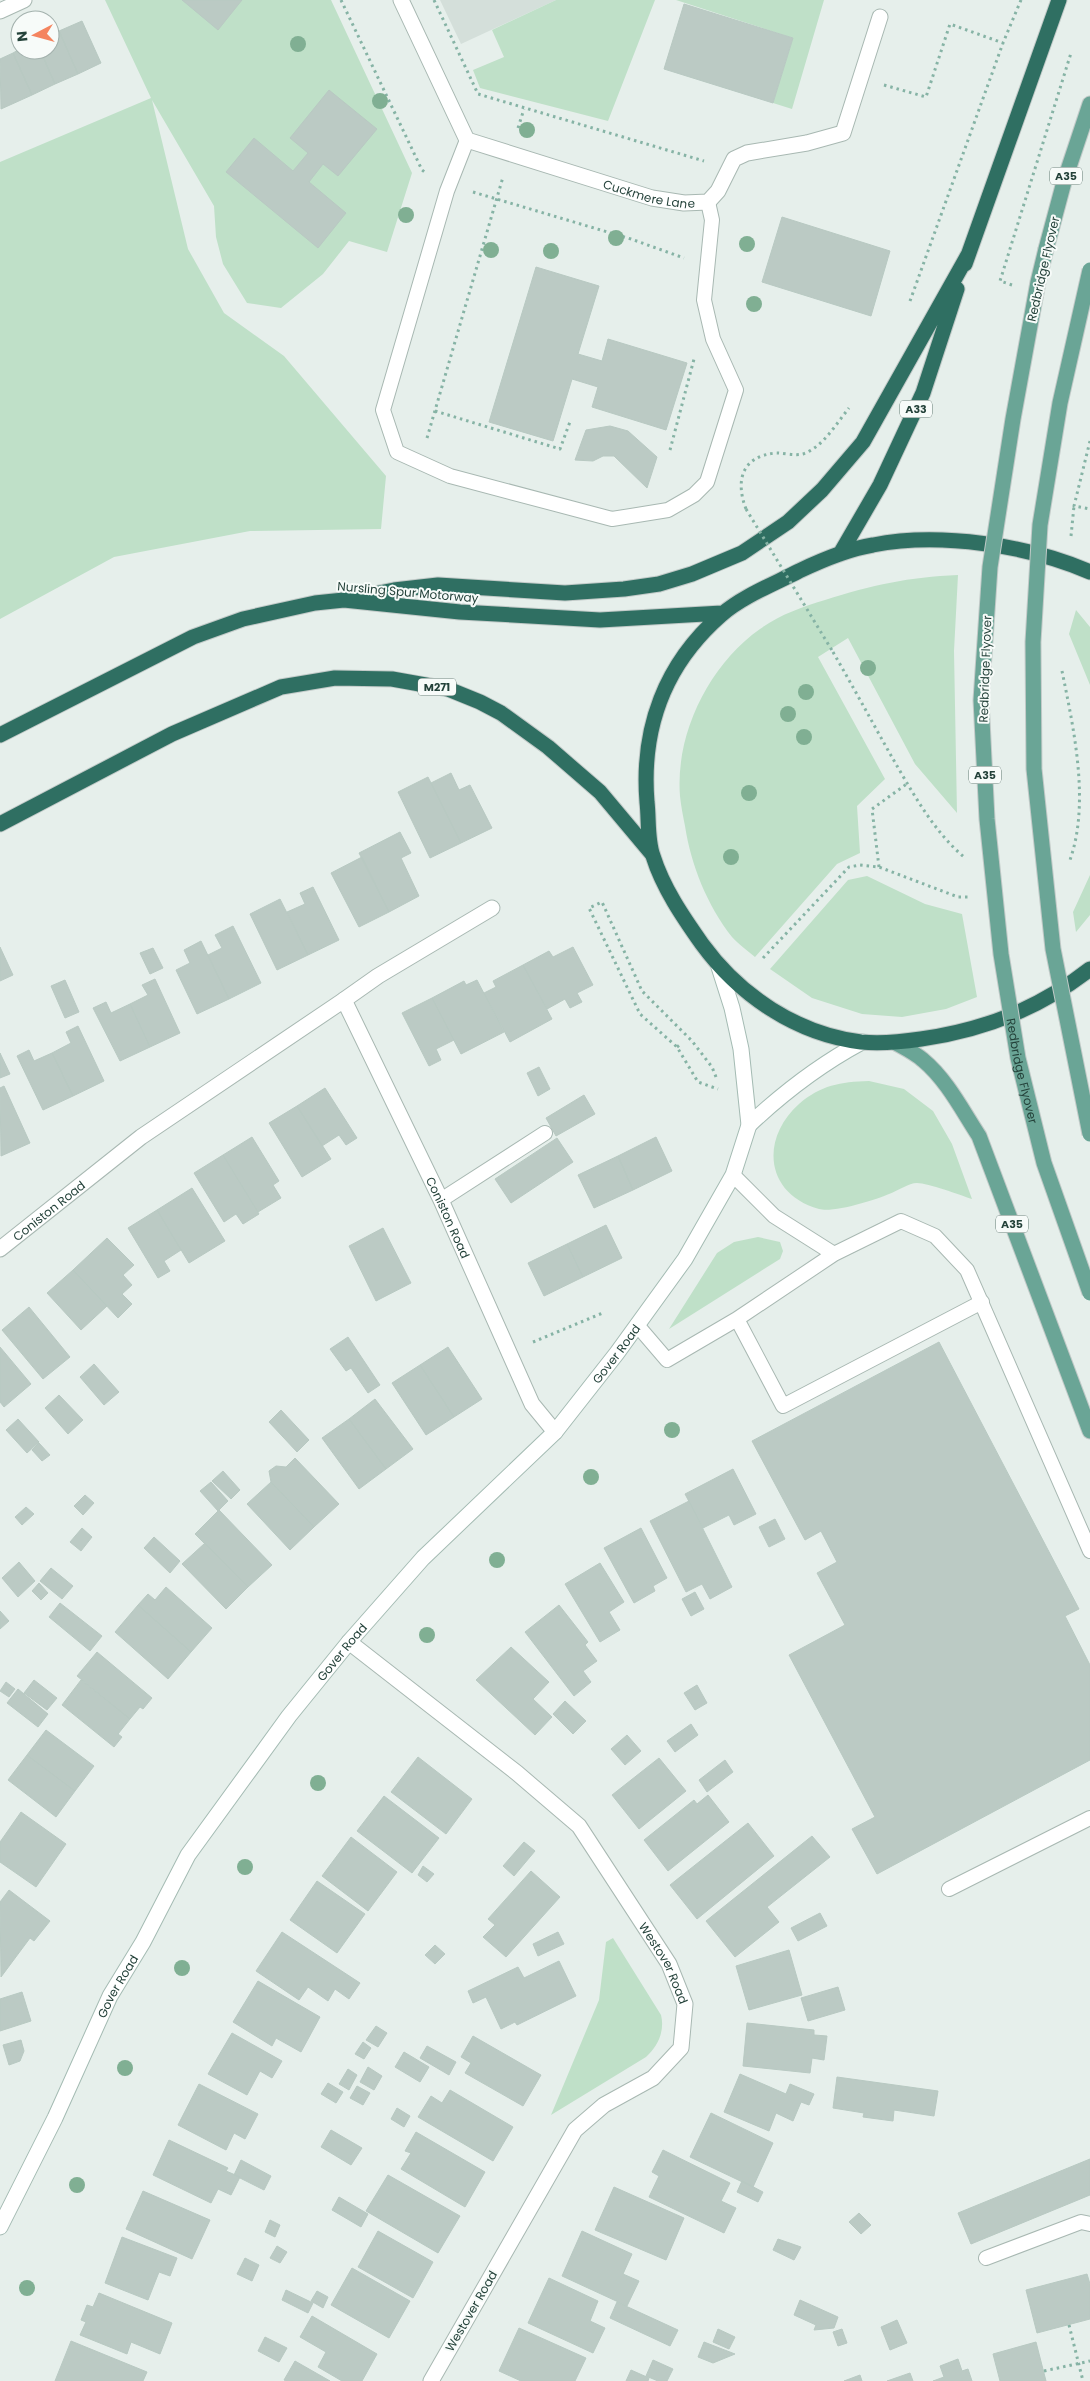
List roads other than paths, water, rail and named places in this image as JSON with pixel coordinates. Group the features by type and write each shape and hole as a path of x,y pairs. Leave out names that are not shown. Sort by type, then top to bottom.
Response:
{"highway":[{"name":"A33","path":"840,554 880,485 923,393 968,255 1059,0"},
{"path":"344,600 394,590 438,585 565,592 624,589 659,584 692,574 742,553 788,522 822,490 862,442 968,255"},
{"path":"1090,572 1068,563 1025,551 975,543 902,542 872,545 840,554 810,566 759,591 722,614 678,664 661,694 652,722 646,763 646,792 652,854 672,898 688,925 719,967 747,992 774,1011 804,1026 862,1042 896,1043 977,1029 1022,1012 1054,994 1090,969"},
{"name":"Nursling Spur Motorway","path":"0,735 192,637 273,611 315,603 344,600 460,612 600,620 722,614"},
{"name":"M271","path":"0,824 172,734 282,687 336,678 392,679 448,690 480,702 501,713 548,747 600,792 652,854"}],"main road":[{"name":"Redbridge Flyover","path":"1090,104 1064,182 1046,249 1038,282 1013,418 990,567 981,700 987,820 1001,954 1018,1058 1044,1163 1090,1293"},
{"path":"1090,270 1060,403 1040,525 1033,642 1034,769 1053,948 1090,1134"},
{"name":"A35","path":"896,1043 921,1058 935,1071 956,1099 978,1136 1090,1431"}],"street":[{"path":"0,11 24,0"},
{"path":"401,0 467,140"},
{"name":"Cuckmere Lane","path":"467,140 652,198 684,203 708,202 718,191 734,159 747,153 807,143 843,133 880,17"},
{"name":"Coniston Road","path":"0,1249 140,1137 378,976 492,908"},
{"name":"Gover Road","path":"0,2227 55,2118 110,1996 142,1942 188,1855 289,1716 349,1642 423,1558 555,1432 685,1259 733,1175 749,1125 741,1049 732,1008 719,967"},
{"name":"Coniston Road","path":"344,1000 441,1200 532,1404 555,1432"},
{"path":"749,1125 801,1079 830,1059 862,1042"},
{"name":"Westover Road","path":"349,1642 517,1773 579,1826 668,1964 685,2004 681,2048 653,2078 604,2105 575,2130 431,2381"}],"lane":[{"path":"467,140 450,184 383,410 397,452 450,476 612,519 668,510 694,495 706,482 736,390 713,339 704,300 712,220 708,202"},
{"path":"441,1200 545,1133"},
{"path":"733,1175 774,1216 834,1254"},
{"path":"637,1325 667,1360 737,1319 834,1254 901,1221 935,1236 968,1270 1090,1551"},
{"path":"737,1319 783,1406 982,1302"},
{"path":"950,1889 1090,1818"},
{"path":"986,2258 1081,2222 1090,2224"}]}
